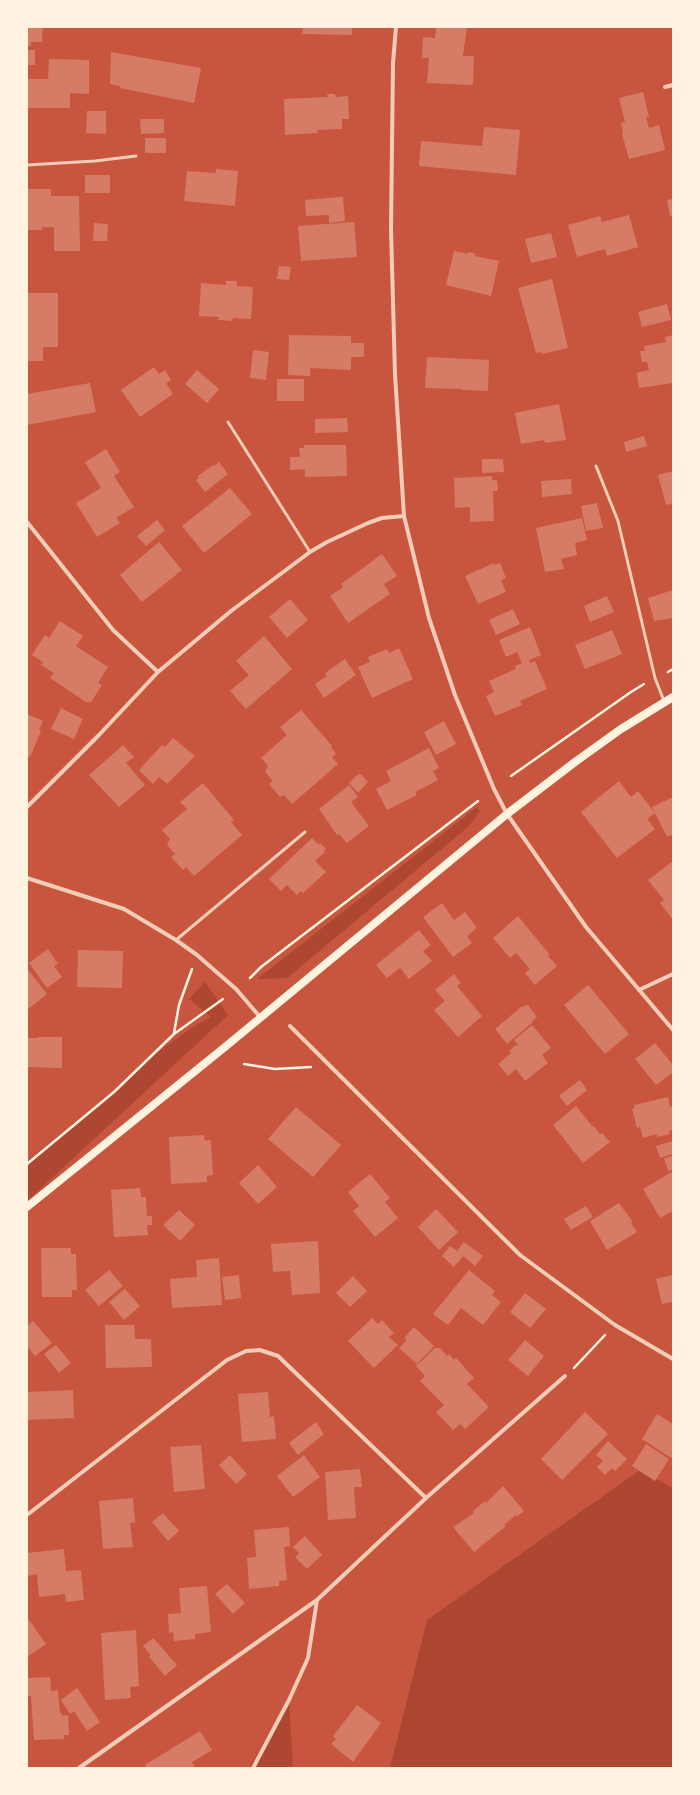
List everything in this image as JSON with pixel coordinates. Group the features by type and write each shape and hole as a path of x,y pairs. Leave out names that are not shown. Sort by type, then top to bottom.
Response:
{"main road":[{"path":"27,1207 507,814 575,762 664,701 673,697"}],"street":[{"path":"396,27 393,63 391,229 395,374 404,516 429,618 455,695 494,789 507,814 586,927 673,1030"},
{"path":"665,87 673,85"},
{"path":"27,807 99,735 158,672 231,612 310,552 368,522 382,518 404,516"},
{"path":"27,522 113,630 158,672"},
{"path":"27,878 124,909 176,940 197,955 236,989 260,1017"},
{"path":"639,990 673,974"},
{"path":"290,1026 520,1255 615,1326 673,1359"},
{"path":"27,1515 227,1360 246,1351 260,1350 278,1356 426,1498"},
{"path":"79,1768 317,1600 426,1498 565,1376"},
{"path":"253,1768 289,1700 308,1658 317,1600"}],"lane":[{"path":"27,165 95,161 136,156"},
{"path":"228,422 310,552"},
{"path":"596,466 618,521 655,678 664,701"},
{"path":"176,940 304,832"}],"path":[{"path":"511,776 630,692 673,669"},
{"path":"250,978 262,967 478,801"},
{"path":"174,1034 179,1005 197,955"},
{"path":"27,1164 114,1092 174,1034 223,999"},
{"path":"244,1064 275,1069 300,1069 329,1064"},
{"path":"565,1376 615,1326"}],"shaded area":[{"path":"477,807 480,811 469,826 287,978 257,979"},
{"path":"205,982 228,1015 27,1201 27,1164 114,1092 148,1059 194,1026 211,1017 189,999"},
{"path":"640,1470 673,1488 673,1768 390,1768 427,1620"},
{"path":"289,1700 293,1768 249,1768"}],"building":[{"path":"27,27 43,27 42,42 31,42 31,46 27,46"},
{"path":"303,27 352,27 352,35 302,34"},
{"path":"436,27 467,27 463,56 474,56 473,85 427,83 429,58 422,58 423,37 435,38"},
{"path":"27,50 35,50 35,65 27,65"},
{"path":"111,52 201,68 194,103 120,88 120,86 110,84"},
{"path":"49,59 89,60 89,94 70,93 70,108 27,108 27,79 48,79"},
{"path":"643,92 649,117 646,117 649,128 659,125 665,150 629,159 622,134 621,123 625,122 619,98"},
{"path":"327,94 335,94 336,97 348,96 349,119 342,119 342,129 317,130 318,133 285,135 284,99 328,97"},
{"path":"87,111 106,111 106,134 86,133"},
{"path":"140,119 164,119 164,133 141,134"},
{"path":"484,127 520,130 516,175 419,166 421,141 482,146"},
{"path":"145,138 166,138 166,153 145,153"},
{"path":"216,169 238,171 235,206 184,201 187,171 216,173"},
{"path":"85,175 110,175 110,193 85,193"},
{"path":"27,189 51,189 51,196 79,196 80,251 54,251 54,227 42,227 42,230 29,230 27,228"},
{"path":"343,197 345,221 329,223 329,215 306,216 305,200"},
{"path":"673,199 673,215 670,216 667,200"},
{"path":"629,215 638,247 607,256 605,249 577,257 568,225 600,216 602,222"},
{"path":"354,222 357,257 301,261 298,226"},
{"path":"94,223 108,224 107,241 93,241"},
{"path":"551,233 557,257 531,263 525,239"},
{"path":"454,251 468,254 468,252 476,254 475,256 499,261 491,296 446,285"},
{"path":"279,266 291,267 289,280 277,279"},
{"path":"552,279 568,348 542,354 542,352 536,353 518,288"},
{"path":"226,281 237,281 237,286 253,287 251,319 233,318 232,321 218,320 219,317 199,316 201,283 226,285"},
{"path":"27,293 58,293 58,347 43,347 43,361 27,361"},
{"path":"667,304 671,320 642,327 638,312"},
{"path":"289,335 351,336 351,343 364,343 364,357 351,357 351,370 310,368 310,376 288,375"},
{"path":"673,335 673,383 639,388 637,373 649,370 647,362 642,362 640,351 645,351 644,346 666,342 665,337"},
{"path":"253,350 269,352 266,380 250,378"},
{"path":"427,357 489,360 488,391 425,388"},
{"path":"154,367 159,374 165,370 171,380 166,383 173,394 140,417 121,390"},
{"path":"197,370 219,389 207,403 185,384"},
{"path":"277,379 304,379 304,401 277,401"},
{"path":"90,383 96,412 27,425 27,394"},
{"path":"559,404 566,440 545,443 544,440 521,444 515,413"},
{"path":"347,418 348,432 315,433 315,419"},
{"path":"644,436 647,446 626,452 624,442"},
{"path":"304,445 346,445 347,476 305,477 305,469 290,470 290,457 300,457 299,448 304,448"},
{"path":"106,449 120,472 114,476 134,507 116,518 120,523 97,537 76,503 101,488 85,462"},
{"path":"482,459 503,459 504,472 482,473"},
{"path":"219,462 228,474 205,492 196,480 199,478 198,476"},
{"path":"673,471 673,503 666,505 658,475"},
{"path":"492,476 492,480 497,480 498,491 493,491 494,521 470,522 470,507 455,508 454,478"},
{"path":"571,479 572,494 542,497 541,481"},
{"path":"230,488 252,514 204,553 182,526"},
{"path":"597,503 603,528 586,531 581,506"},
{"path":"582,518 587,540 575,543 577,555 561,559 564,569 545,572 536,528"},
{"path":"157,520 165,530 146,546 137,536"},
{"path":"159,542 182,570 142,602 120,575"},
{"path":"382,554 397,576 384,584 390,594 348,623 330,596 343,587 341,584"},
{"path":"494,563 495,565 500,563 506,578 501,580 506,592 478,604 465,576"},
{"path":"673,590 673,618 654,621 648,598"},
{"path":"607,596 614,612 590,622 584,606"},
{"path":"290,599 308,620 287,638 269,617"},
{"path":"513,609 520,624 496,635 489,620"},
{"path":"60,621 83,636 76,646 108,667 98,683 102,685 91,702 86,702 50,678 54,673 41,665 43,662 32,655 45,635 49,638"},
{"path":"530,627 541,655 529,660 530,663 535,661 547,689 520,701 522,705 495,716 486,696 494,692 489,681 516,669 515,666 522,663 517,652 506,657 499,640"},
{"path":"612,630 622,654 585,669 575,645"},
{"path":"264,636 292,669 246,709 230,691 249,675 236,661"},
{"path":"399,648 413,679 372,698 358,667 370,662 368,657 387,649 389,653"},
{"path":"345,659 356,675 324,698 315,684 327,676 325,673"},
{"path":"61,708 83,719 74,739 51,729"},
{"path":"301,710 332,746 331,747 336,754 332,757 338,764 292,804 284,795 280,797 269,784 273,781 265,772 268,766 261,758 287,735 280,727"},
{"path":"27,714 43,721 39,730 41,731 30,757 27,755"},
{"path":"444,721 456,744 436,755 424,732"},
{"path":"173,738 195,756 167,784 159,777 153,784 139,770 162,745 165,747"},
{"path":"123,745 134,757 126,763 145,785 119,807 89,775"},
{"path":"429,748 439,768 433,771 438,780 415,792 417,795 387,810 376,789 391,781 386,771"},
{"path":"361,774 368,782 358,793 349,783 357,775"},
{"path":"619,781 631,797 638,791 655,813 647,819 655,829 617,858 581,812"},
{"path":"203,783 234,820 231,822 242,835 194,876 186,867 183,870 171,857 175,854 167,845 170,839 162,830 187,809 180,802"},
{"path":"349,785 358,797 351,802 369,826 347,843 339,834 337,835 319,809"},
{"path":"673,797 673,834 667,837 652,807"},
{"path":"312,838 326,849 324,851 325,852 315,861 326,872 303,893 301,891 297,895 287,885 281,891 269,879"},
{"path":"673,861 673,920 660,903 664,900 648,880"},
{"path":"442,903 454,920 465,912 477,928 467,936 472,943 453,957 423,917"},
{"path":"518,916 550,955 548,956 557,966 535,985 525,973 530,969 516,953 510,958 493,938"},
{"path":"419,930 431,945 423,951 432,961 409,979 400,968 387,978 376,965"},
{"path":"48,949 58,964 54,966 62,977 47,988 29,963"},
{"path":"78,950 123,951 122,988 77,987"},
{"path":"29,971 47,994 27,1010 27,972"},
{"path":"454,974 461,983 457,986 482,1016 458,1037 434,1010 445,1001 435,990"},
{"path":"588,985 629,1034 605,1054 564,1005"},
{"path":"528,1005 537,1017 507,1044 495,1029 521,1007"},
{"path":"532,1025 551,1048 542,1055 548,1063 525,1081 516,1069 508,1076 498,1064 511,1053 509,1051 516,1045 519,1046 514,1040"},
{"path":"62,1037 62,1068 27,1067 27,1038"},
{"path":"655,1043 673,1065 673,1072 656,1085 635,1059"},
{"path":"580,1080 587,1090 567,1106 559,1096"},
{"path":"668,1097 670,1107 672,1106 673,1109 673,1130 669,1131 670,1134 657,1137 657,1134 643,1138 640,1127 637,1128 632,1109 635,1108 634,1105"},
{"path":"576,1106 593,1127 594,1126 600,1134 602,1133 610,1142 583,1163 553,1125"},
{"path":"296,1107 341,1145 313,1177 268,1139"},
{"path":"204,1135 205,1141 210,1140 211,1144 213,1175 207,1176 207,1182 171,1184 169,1137"},
{"path":"673,1141 673,1154 660,1158 656,1146"},
{"path":"673,1156 673,1170 668,1171 664,1158"},
{"path":"258,1165 277,1187 258,1204 239,1183"},
{"path":"672,1172 673,1211 660,1218 643,1189"},
{"path":"370,1174 390,1198 385,1202 398,1218 375,1237 353,1211 359,1206 348,1192"},
{"path":"140,1188 141,1197 146,1197 147,1216 152,1216 152,1225 147,1225 148,1235 114,1237 111,1190"},
{"path":"619,1203 633,1222 631,1223 637,1232 607,1250 590,1221"},
{"path":"586,1206 593,1217 571,1230 564,1219"},
{"path":"436,1209 458,1232 439,1250 418,1227"},
{"path":"179,1210 195,1225 180,1241 163,1225"},
{"path":"318,1241 320,1293 292,1295 290,1271 273,1272 271,1244"},
{"path":"464,1242 483,1256 475,1266 463,1256 454,1267 442,1256 450,1246 457,1251"},
{"path":"41,1248 71,1248 71,1254 76,1254 77,1290 72,1290 72,1297 42,1297"},
{"path":"219,1258 222,1305 172,1308 170,1279 197,1277 196,1260"},
{"path":"109,1270 123,1286 99,1306 85,1290"},
{"path":"469,1270 495,1291 492,1295 501,1302 483,1325 461,1308 448,1325 433,1314"},
{"path":"239,1275 241,1298 225,1300 222,1277"},
{"path":"673,1275 673,1302 662,1304 656,1279"},
{"path":"353,1276 367,1291 350,1307 336,1293"},
{"path":"125,1289 140,1306 124,1320 109,1302"},
{"path":"525,1293 546,1309 530,1328 510,1312"},
{"path":"372,1318 378,1324 382,1320 394,1333 389,1337 398,1345 374,1368 348,1341"},
{"path":"33,1321 52,1343 35,1356 27,1346 27,1326"},
{"path":"105,1325 134,1325 135,1339 151,1339 152,1367 106,1368"},
{"path":"414,1327 434,1346 417,1364 399,1348 407,1340 404,1338"},
{"path":"525,1340 544,1356 528,1376 508,1360"},
{"path":"56,1345 71,1363 59,1373 44,1354"},
{"path":"435,1348 440,1348 447,1356 449,1354 454,1360 456,1358 474,1378 467,1384 489,1407 465,1429 460,1424 453,1430 436,1412 444,1405 420,1381 425,1376 416,1366"},
{"path":"73,1390 74,1418 27,1420 27,1392"},
{"path":"268,1392 270,1417 274,1416 276,1439 242,1442 238,1394"},
{"path":"585,1412 608,1434 562,1480 541,1459"},
{"path":"657,1414 673,1424 673,1459 642,1439"},
{"path":"316,1422 324,1434 298,1455 289,1443"},
{"path":"608,1441 627,1459 615,1471 612,1468 605,1475 597,1467 603,1461 596,1455"},
{"path":"646,1444 669,1459 655,1481 632,1466"},
{"path":"201,1445 205,1489 174,1492 170,1447"},
{"path":"230,1455 247,1474 236,1484 219,1465"},
{"path":"304,1455 320,1477 293,1497 277,1476"},
{"path":"360,1469 362,1487 354,1487 356,1518 328,1520 325,1472"},
{"path":"503,1486 524,1511 517,1517 516,1515 504,1525 506,1526 474,1552 453,1527 474,1513 473,1511 485,1501 486,1503"},
{"path":"133,1498 135,1522 130,1523 133,1547 103,1549 99,1501"},
{"path":"163,1513 179,1531 168,1541 152,1522"},
{"path":"289,1527 290,1546 284,1547 287,1580 279,1581 279,1586 249,1589 247,1558 256,1557 254,1530"},
{"path":"305,1536 322,1555 307,1569 295,1557 299,1553 293,1547"},
{"path":"64,1549 66,1571 81,1570 84,1600 66,1602 65,1594 39,1597 37,1574 28,1576 27,1553"},
{"path":"227,1584 245,1603 233,1614 215,1594"},
{"path":"207,1586 211,1632 195,1634 195,1639 174,1641 173,1632 169,1633 168,1614 181,1613 179,1588"},
{"path":"27,1617 46,1644 27,1657"},
{"path":"136,1630 139,1686 130,1687 131,1698 105,1700 101,1633"},
{"path":"153,1638 177,1665 165,1676 149,1657 151,1655 143,1646"},
{"path":"50,1677 51,1691 58,1690 60,1713 62,1713 62,1716 68,1715 69,1735 64,1735 64,1739 34,1740 31,1696 27,1696 27,1678"},
{"path":"77,1688 100,1722 87,1731 74,1711 70,1714 61,1700"},
{"path":"357,1705 381,1723 353,1762 331,1744 336,1739 333,1736"},
{"path":"200,1731 212,1750 192,1762 195,1768 147,1768 145,1765"}]}
